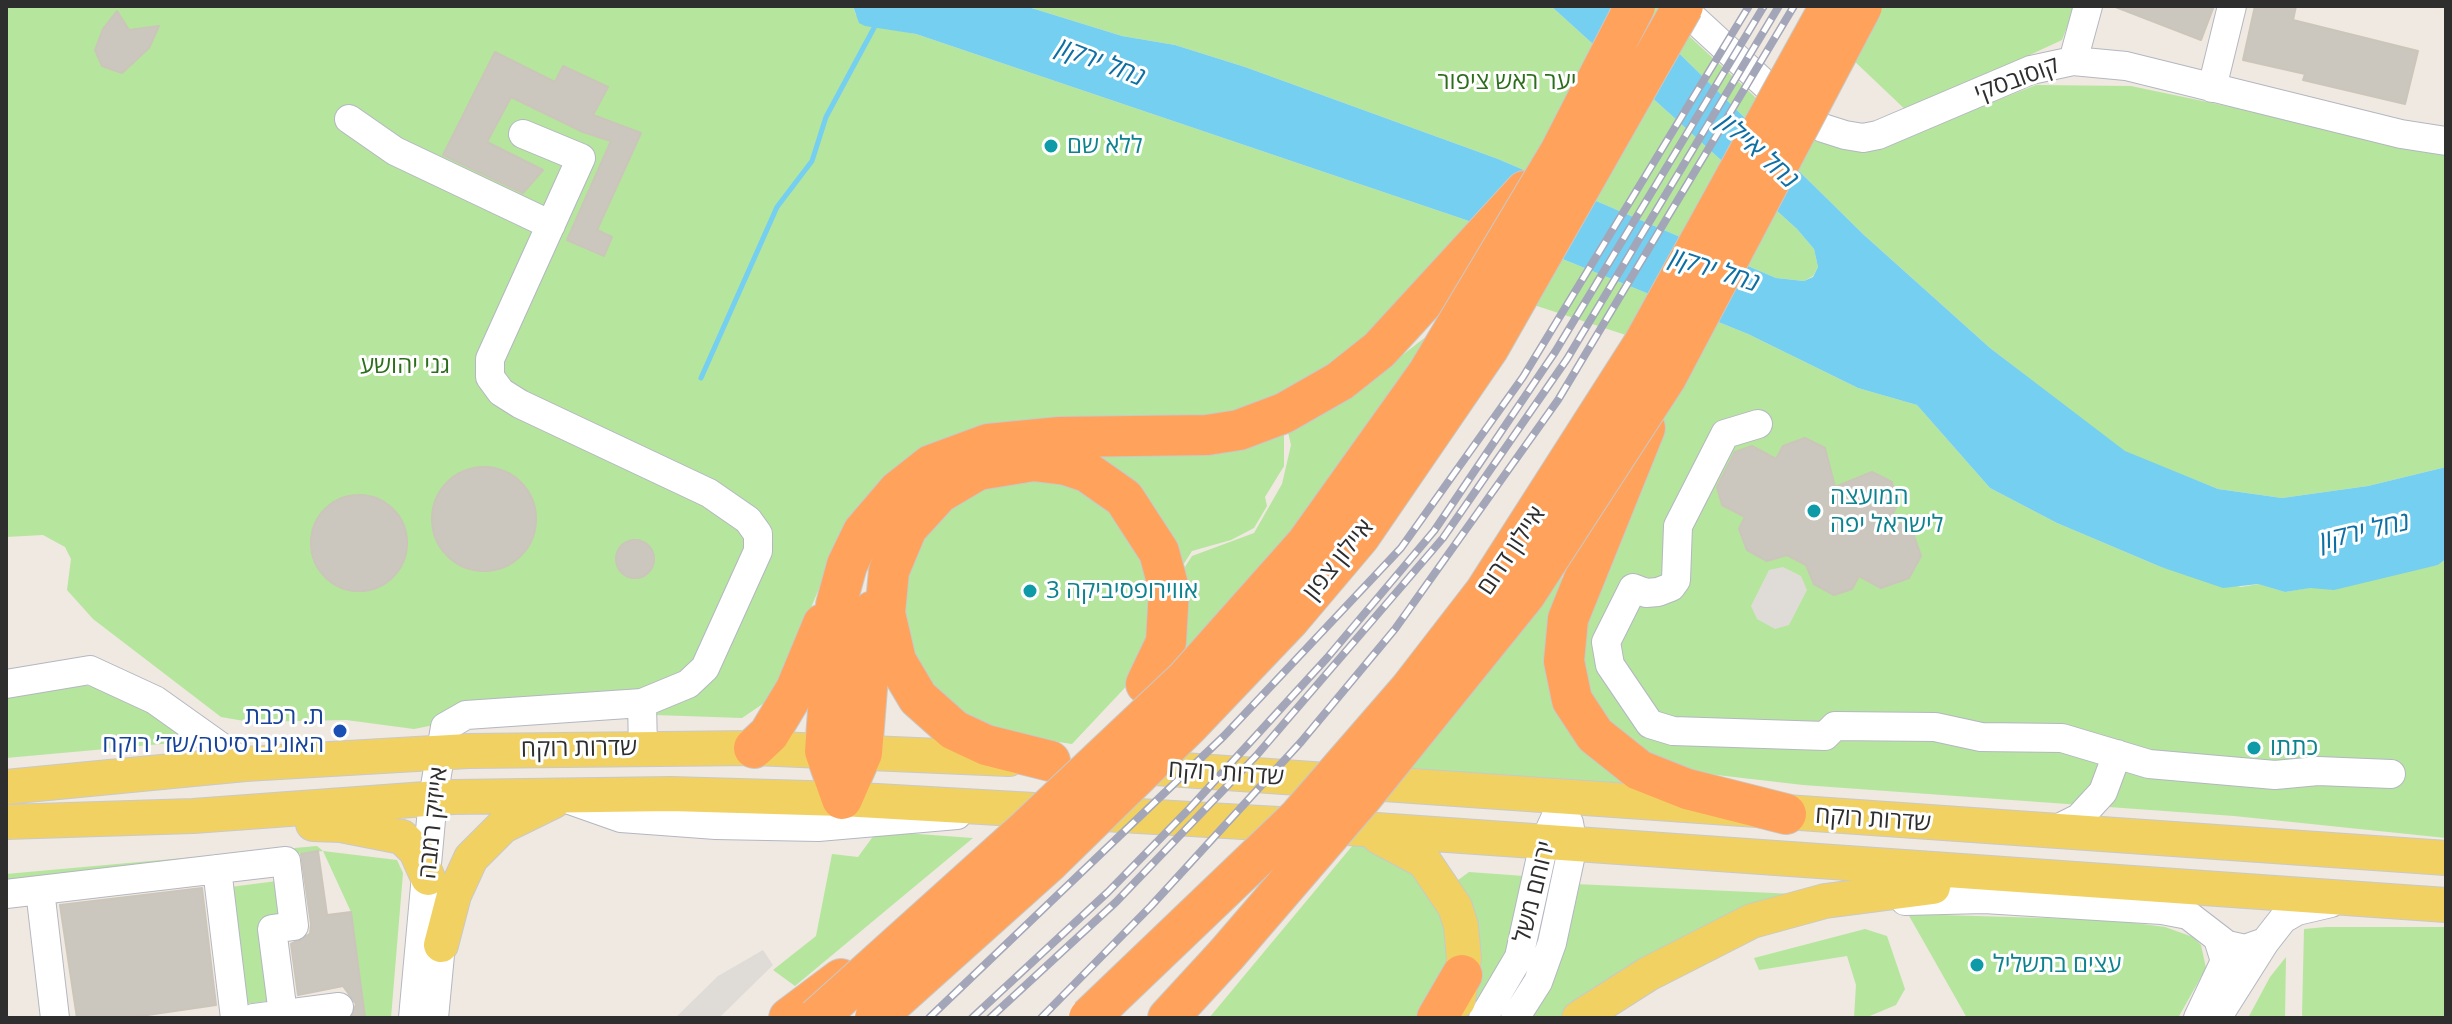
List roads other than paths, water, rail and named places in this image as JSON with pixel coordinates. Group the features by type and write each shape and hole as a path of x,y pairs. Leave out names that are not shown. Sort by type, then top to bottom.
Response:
{"highway":[{"path":"803,1014 952,895 1186,679 1306,544 1428,373 1560,152 1635,6"},
{"name":"איילון צפון","path":"875,1018 1050,861 1188,726 1321,585 1360,536 1488,349 1682,6"},
{"name":"איילון דרום","path":"1089,1018 1298,818 1410,689 1485,592 1644,343 1830,6"},
{"path":"1168,1018 1231,958 1355,813 1511,614 1667,376 1862,6"},
{"path":"754,748 769,734 796,689 863,532 882,508 917,475 948,456 988,444 1028,438 1207,435 1239,430 1284,413 1359,367 1400,330 1560,152"},
{"path":"1667,376 1568,619 1565,675 1576,709 1595,735 1624,760 1655,778 1786,814"},
{"path":"844,752 882,569 899,531 939,493 990,466 1041,461 1087,472 1124,498 1159,552 1169,589 1166,642 1146,684 952,895"},
{"path":"939,493 907,528 889,571 885,613 896,661 918,698 954,730 986,745 1050,761"},
{"path":"842,799 844,752 836,605 847,565"},
{"path":"1193,1018 1231,958"},
{"path":"1437,1018 1462,975"}],"main road":[{"name":"שדרות רוקח","path":"6,787 245,764 442,752 754,748 1050,761 2049,833 2446,858"},
{"name":"שדרות רוקח","path":"6,822 193,816 443,797 671,794 842,799 992,808 1355,813 1558,844 2446,905"},
{"path":"441,945 454,895 471,858 503,826 563,797"},
{"path":"1355,813 1424,861 1434,872 1461,926 1462,975 1453,1018"},
{"path":"193,816 341,825 386,831 408,841 428,878"},
{"path":"1579,1018 1684,955 1752,921 1825,901 1888,891 2057,878"}],"street":[{"name":"קוסובסקי","path":"1682,6 1792,109 1823,128 1863,138 1908,124 2031,70 2073,61 2126,66 2401,134 2446,141"},
{"path":"2073,61 2088,6"},
{"path":"2212,88 2232,6"},
{"path":"349,119 395,151 551,225"},
{"path":"442,752 445,727 466,715 642,703 688,684 705,668 758,551 758,534 748,520 709,493 520,404 501,392 490,377 490,359 581,158 523,134"},
{"path":"1758,424 1725,434 1678,526 1676,580 1671,587 1658,592 1646,593 1633,588 1606,642 1610,665 1650,724 1673,731 1825,736 1835,726 1935,727 1981,737 2062,738 2149,764 2275,775 2318,771 2391,774"},
{"path":"6,668 55,666 87,670 155,700 245,764"},
{"path":"6,684 87,670"},
{"path":"642,703 643,748"},
{"name":"אייזיק רמבה","path":"434,1018 441,945 442,752"},
{"path":"2049,833 2079,818 2097,799 2109,781 2117,754"},
{"name":"אייזיק רמבה","path":"413,1018 428,878 443,797"},
{"path":"563,797 621,818 775,826 818,827 936,819 992,808"},
{"name":"ירוחם משל","path":"1515,1018 1538,982 1552,943 1564,798"},
{"name":"ירוחם משל","path":"1483,1018 1519,957 1558,844"},
{"path":"6,894 286,861 294,926 272,929 283,1014"},
{"path":"217,869 235,1018"},
{"path":"40,890 55,1018"},
{"path":"1684,955 1744,931 1796,915 1905,901 1984,899 2162,910 2188,915 2210,929 2218,939 2225,961 2198,1018"},
{"path":"2217,1018 2283,919 2321,904 2371,900"},
{"path":"2218,939 2245,949 2265,942"},
{"path":"254,1018 339,1007"}],"water":[{"path":"853,6 1025,6 1122,36 1175,45 1245,67 1498,159 1776,278 1804,281 1813,277 1818,267 1814,249 1797,229 1551,6 1631,6 1864,235 1990,348 2125,451 2218,489 2282,498 2368,486 2446,467 2446,559 2438,565 2334,590 2310,588 2285,592 2258,584 2223,588 2161,567 2057,523 1990,488 1917,405 1858,388 1748,334 1466,220 916,34 865,26 859,23"}],"waterway":[{"path":"701,378 777,207 812,161 826,117 875,26"}],"railway":[{"path":"929,1018 1224,736 1401,548 1523,377 1749,6"},
{"path":"972,1018 1108,892 1190,808 1327,658 1434,531 1555,352 1764,6"},
{"path":"990,1018 1116,902 1256,756 1443,538 1567,359 1779,6"},
{"path":"1041,1018 1151,906 1301,742 1395,629 1558,400 1794,6"}],"place":[{"name":"ללא שם","path":"1051,146"},
{"name":"המועצה לישראל יפה","path":"1814,511"},
{"name":"אווירופסיביקה 3","path":"1030,591"},
{"name":"ת. רכבת האוניברסיטה/שד׳ רוקח","path":"340,731"},
{"name":"כתתו","path":"2254,748"},
{"name":"עצים בתשליל","path":"1977,965"}],"water label":[{"name":"נחל ירקון","path":"1101,63"},
{"name":"נחל איילון","path":"1758,152"},
{"name":"נחל ירקון","path":"1715,271"},
{"name":"נחל ירקון","path":"2365,532"}],"park label":[{"name":"יער ראש ציפור","path":"1507,82"},
{"name":"גני יהושע","path":"405,366"}]}
